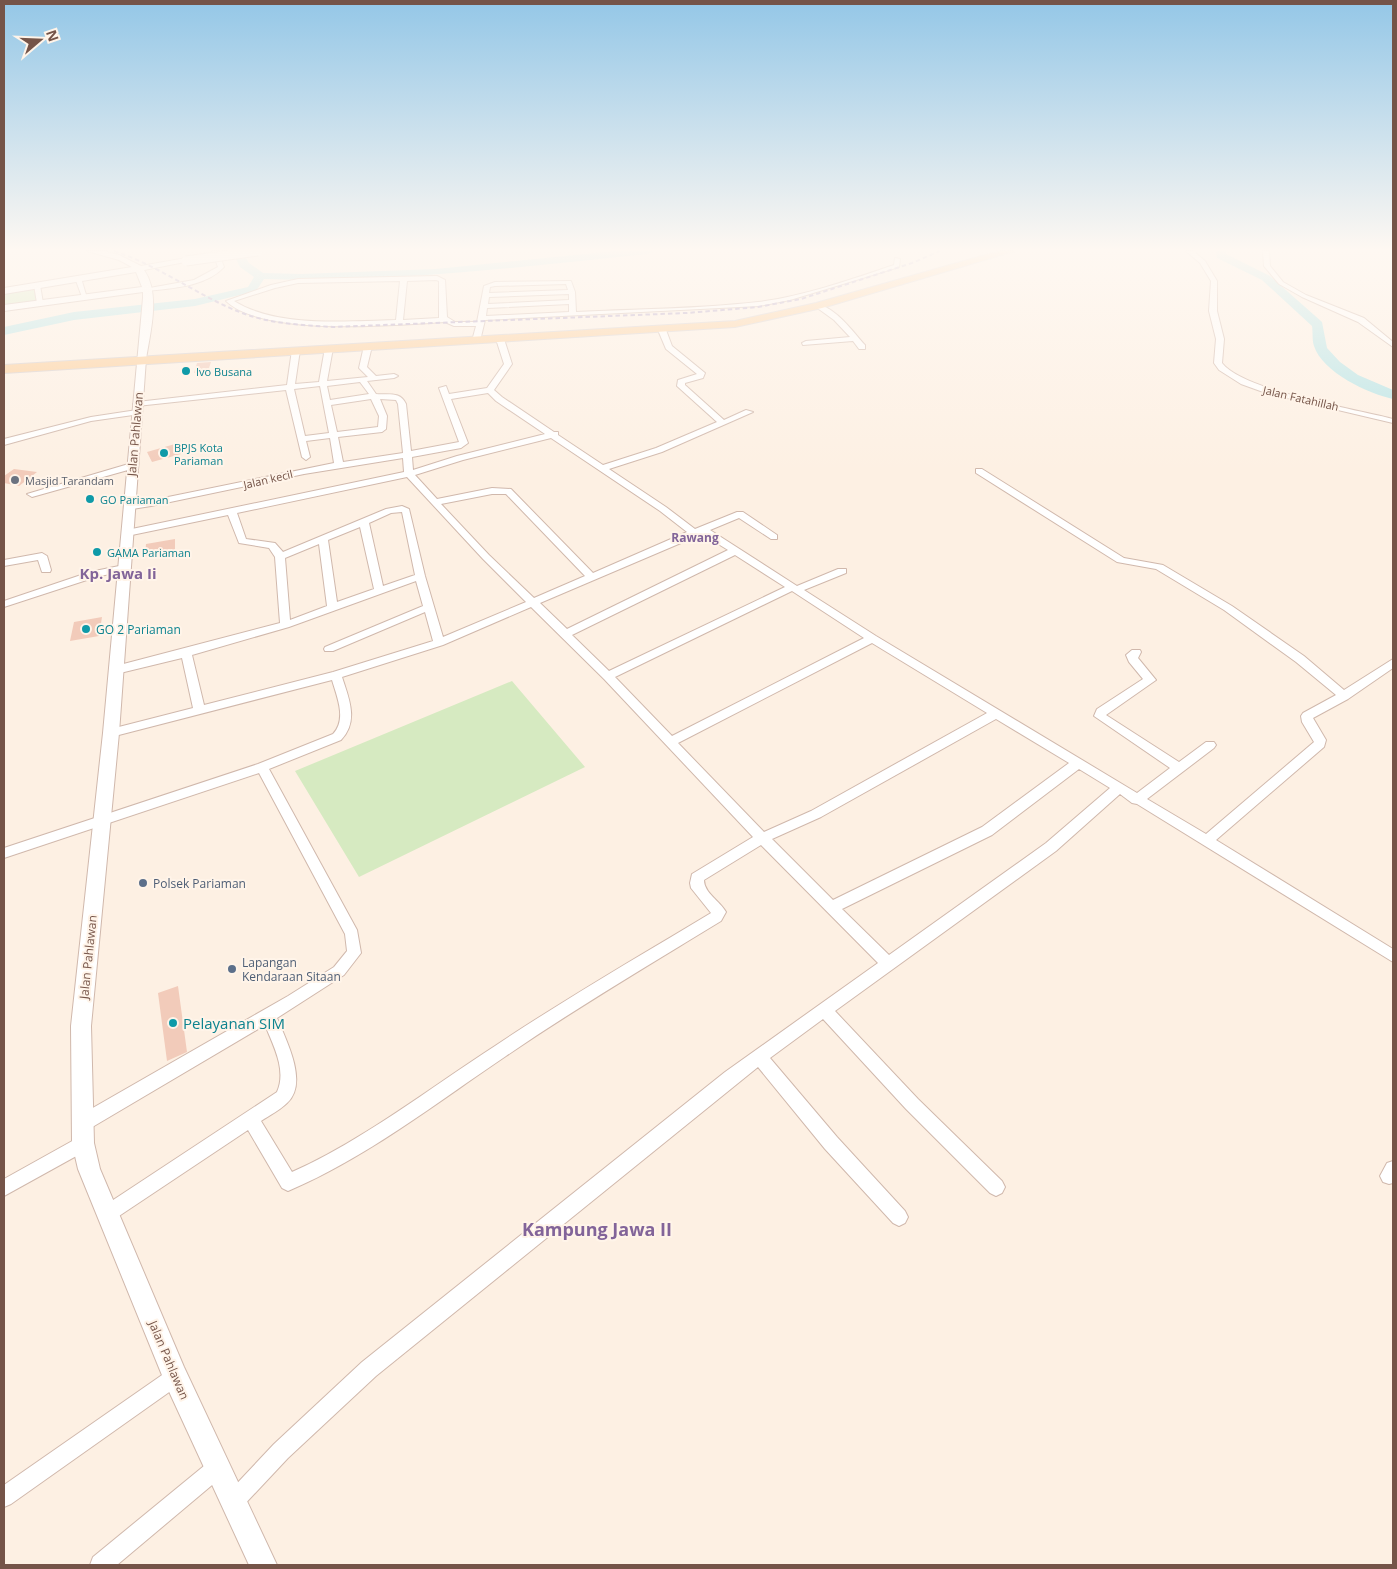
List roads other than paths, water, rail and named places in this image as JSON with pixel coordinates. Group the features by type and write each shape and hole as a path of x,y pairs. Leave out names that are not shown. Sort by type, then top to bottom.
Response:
{"main road":[{"path":"4,369 141,358 476,341 662,330 726,324"}],"street":[{"name":"Jalan Pahlawan","path":"145,324 111,732 81,1026 84,1143 89,1169 175,1376 263,1565"},
{"path":"476,341 479,324"},
{"path":"842,324 862,346"},
{"name":"Jalan Fatahillah","path":"1216,324 1220,339 1218,363 1222,368 1244,382 1269,391 1393,421"},
{"path":"1366,324 1393,345"},
{"path":"662,330 669,347 701,373 700,376 680,384 723,423"},
{"path":"443,388 447,397 490,390 508,364 500,339"},
{"path":"806,343 855,339"},
{"path":"368,346 363,368 374,378"},
{"path":"329,348 323,383 335,436 339,464"},
{"path":"296,350 290,387 306,457"},
{"path":"4,442 137,408 290,387 394,376"},
{"path":"303,439 382,430 380,409 374,396 362,380"},
{"path":"490,390 500,399 698,532 735,551 872,638 1393,956"},
{"path":"327,403 374,396 400,399 409,474 531,604 608,676 830,908 888,964"},
{"name":"Jalan kecil","path":"129,508 339,464 408,457 463,444 447,397"},
{"path":"602,468 650,454 749,412"},
{"path":"127,533 409,474 460,458 554,434"},
{"path":"32,494 132,466"},
{"path":"979,472 1121,560 1159,567 1228,608 1300,660 1344,696"},
{"path":"435,502 492,491 508,491 592,577"},
{"path":"280,557 390,511 405,510 420,576 439,644"},
{"path":"232,511 242,541 275,546 280,557 285,626"},
{"path":"111,732 336,675 439,644 740,514 774,537"},
{"path":"364,522 379,590"},
{"path":"323,539 333,609"},
{"path":"564,635 735,551"},
{"path":"4,564 40,555 46,570"},
{"path":"4,604 94,574 124,568"},
{"path":"608,676 794,589 842,571"},
{"path":"116,670 186,654 285,626 420,576"},
{"path":"329,649 429,607"},
{"path":"670,742 756,696 872,638"},
{"path":"1136,652 1132,655 1133,659 1150,680 1101,712 1100,716 1180,769"},
{"path":"186,654 199,710"},
{"path":"1207,842 1320,744 1320,740 1308,722 1307,716 1344,696 1393,662"},
{"path":"4,853 262,767 331,740 345,730 347,722 336,675"},
{"path":"251,1119 288,1182 315,1170 385,1128 558,1012 716,917 718,910 700,892 696,884 697,878 762,838 816,814 997,713"},
{"path":"1136,800 1210,746"},
{"path":"830,908 987,831 1077,764"},
{"path":"83,1123 269,1016 339,970 350,959 355,947 352,934 262,767"},
{"path":"234,1501 281,1451 369,1369 759,1056 1051,847 1118,789"},
{"path":"824,1010 912,1104 996,1187"},
{"path":"107,1214 283,1097 288,1088 289,1070 269,1016"},
{"path":"759,1056 831,1143 899,1217"},
{"path":"4,1188 84,1143"},
{"path":"4,1496 175,1376"},
{"path":"100,1565 217,1468"}],"waterway":[{"path":"4,331 34,324"},
{"path":"1317,324 1321,348 1335,365 1353,378 1393,395"}],"railway":[{"path":"293,324 333,327 403,324"}],"place":[{"name":"Ivo Busana","path":"186,371"},
{"name":"BPJS Kota Pariaman","path":"164,453"},
{"name":"Masjid Tarandam","path":"15,480"},
{"name":"GO Pariaman","path":"90,499"},
{"name":"GAMA Pariaman","path":"97,552"},
{"name":"GO 2 Pariaman","path":"86,629"},
{"name":"Polsek Pariaman","path":"143,883"},
{"name":"Lapangan Kendaraan Sitaan","path":"232,969"},
{"name":"Pelayanan SIM","path":"173,1023"}],"district":[{"name":"Rawang","path":"695,537"},
{"name":"Kp. Jawa Ii","path":"118,573"},
{"name":"Kampung Jawa II","path":"597,1229"}]}
